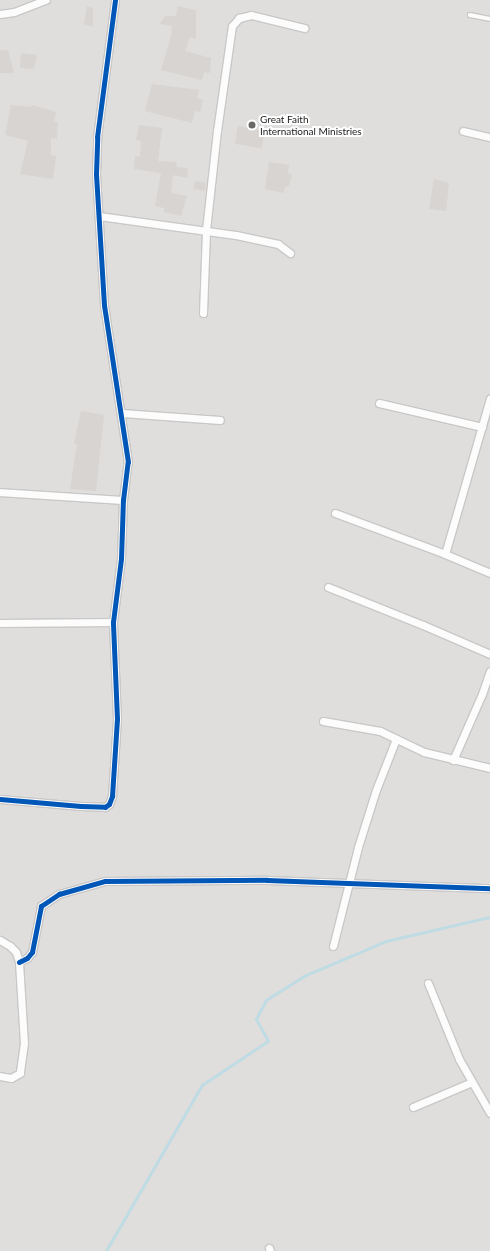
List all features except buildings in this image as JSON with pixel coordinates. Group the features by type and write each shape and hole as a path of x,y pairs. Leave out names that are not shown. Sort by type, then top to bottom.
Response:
{"street":[{"path":"0,14 14,12 46,0"},
{"path":"0,799 81,806 105,806 109,804 112,796 116,719 113,622 121,559 123,500 128,462 122,412 104,305 96,174 97,137 115,0"},
{"path":"203,313 206,230 217,131 232,26 239,18 251,15 304,28"},
{"path":"463,131 490,137"},
{"path":"99,216 206,230 278,244 290,253"},
{"path":"445,554 490,398"},
{"path":"379,403 482,427"},
{"path":"122,412 220,420"},
{"path":"0,492 123,500"},
{"path":"335,513 445,554 490,573"},
{"path":"328,587 424,624 490,654"},
{"path":"0,623 113,622"},
{"path":"453,760 480,701 490,671"},
{"path":"323,721 380,731 424,752 490,768"},
{"path":"333,946 348,884 368,815 396,739"},
{"path":"19,962 27,958 32,952 41,906 59,894 105,881 260,880 490,888"},
{"path":"0,940 16,952 19,962 24,1043 20,1073 11,1078 0,1076"},
{"path":"428,983 459,1059 490,1113"},
{"path":"413,1107 472,1082"}],"lane":[{"path":"470,15 490,19"}],"shaded area":[{"path":"0,0 490,0 490,1251 0,1251"}],"waterway":[{"path":"106,1251 202,1085 268,1041 256,1019 266,1000 304,976 386,941 490,917"}],"cycle path":[{"path":"0,799 105,807 109,804 112,796 117,719 113,622 121,559 123,500 128,462 104,305 96,174 97,137 115,0"},
{"path":"19,962 27,958 32,952 41,906 59,894 105,881 267,880 490,888"}],"place":[{"name":"Great Faith International Ministries","path":"252,125"}]}
